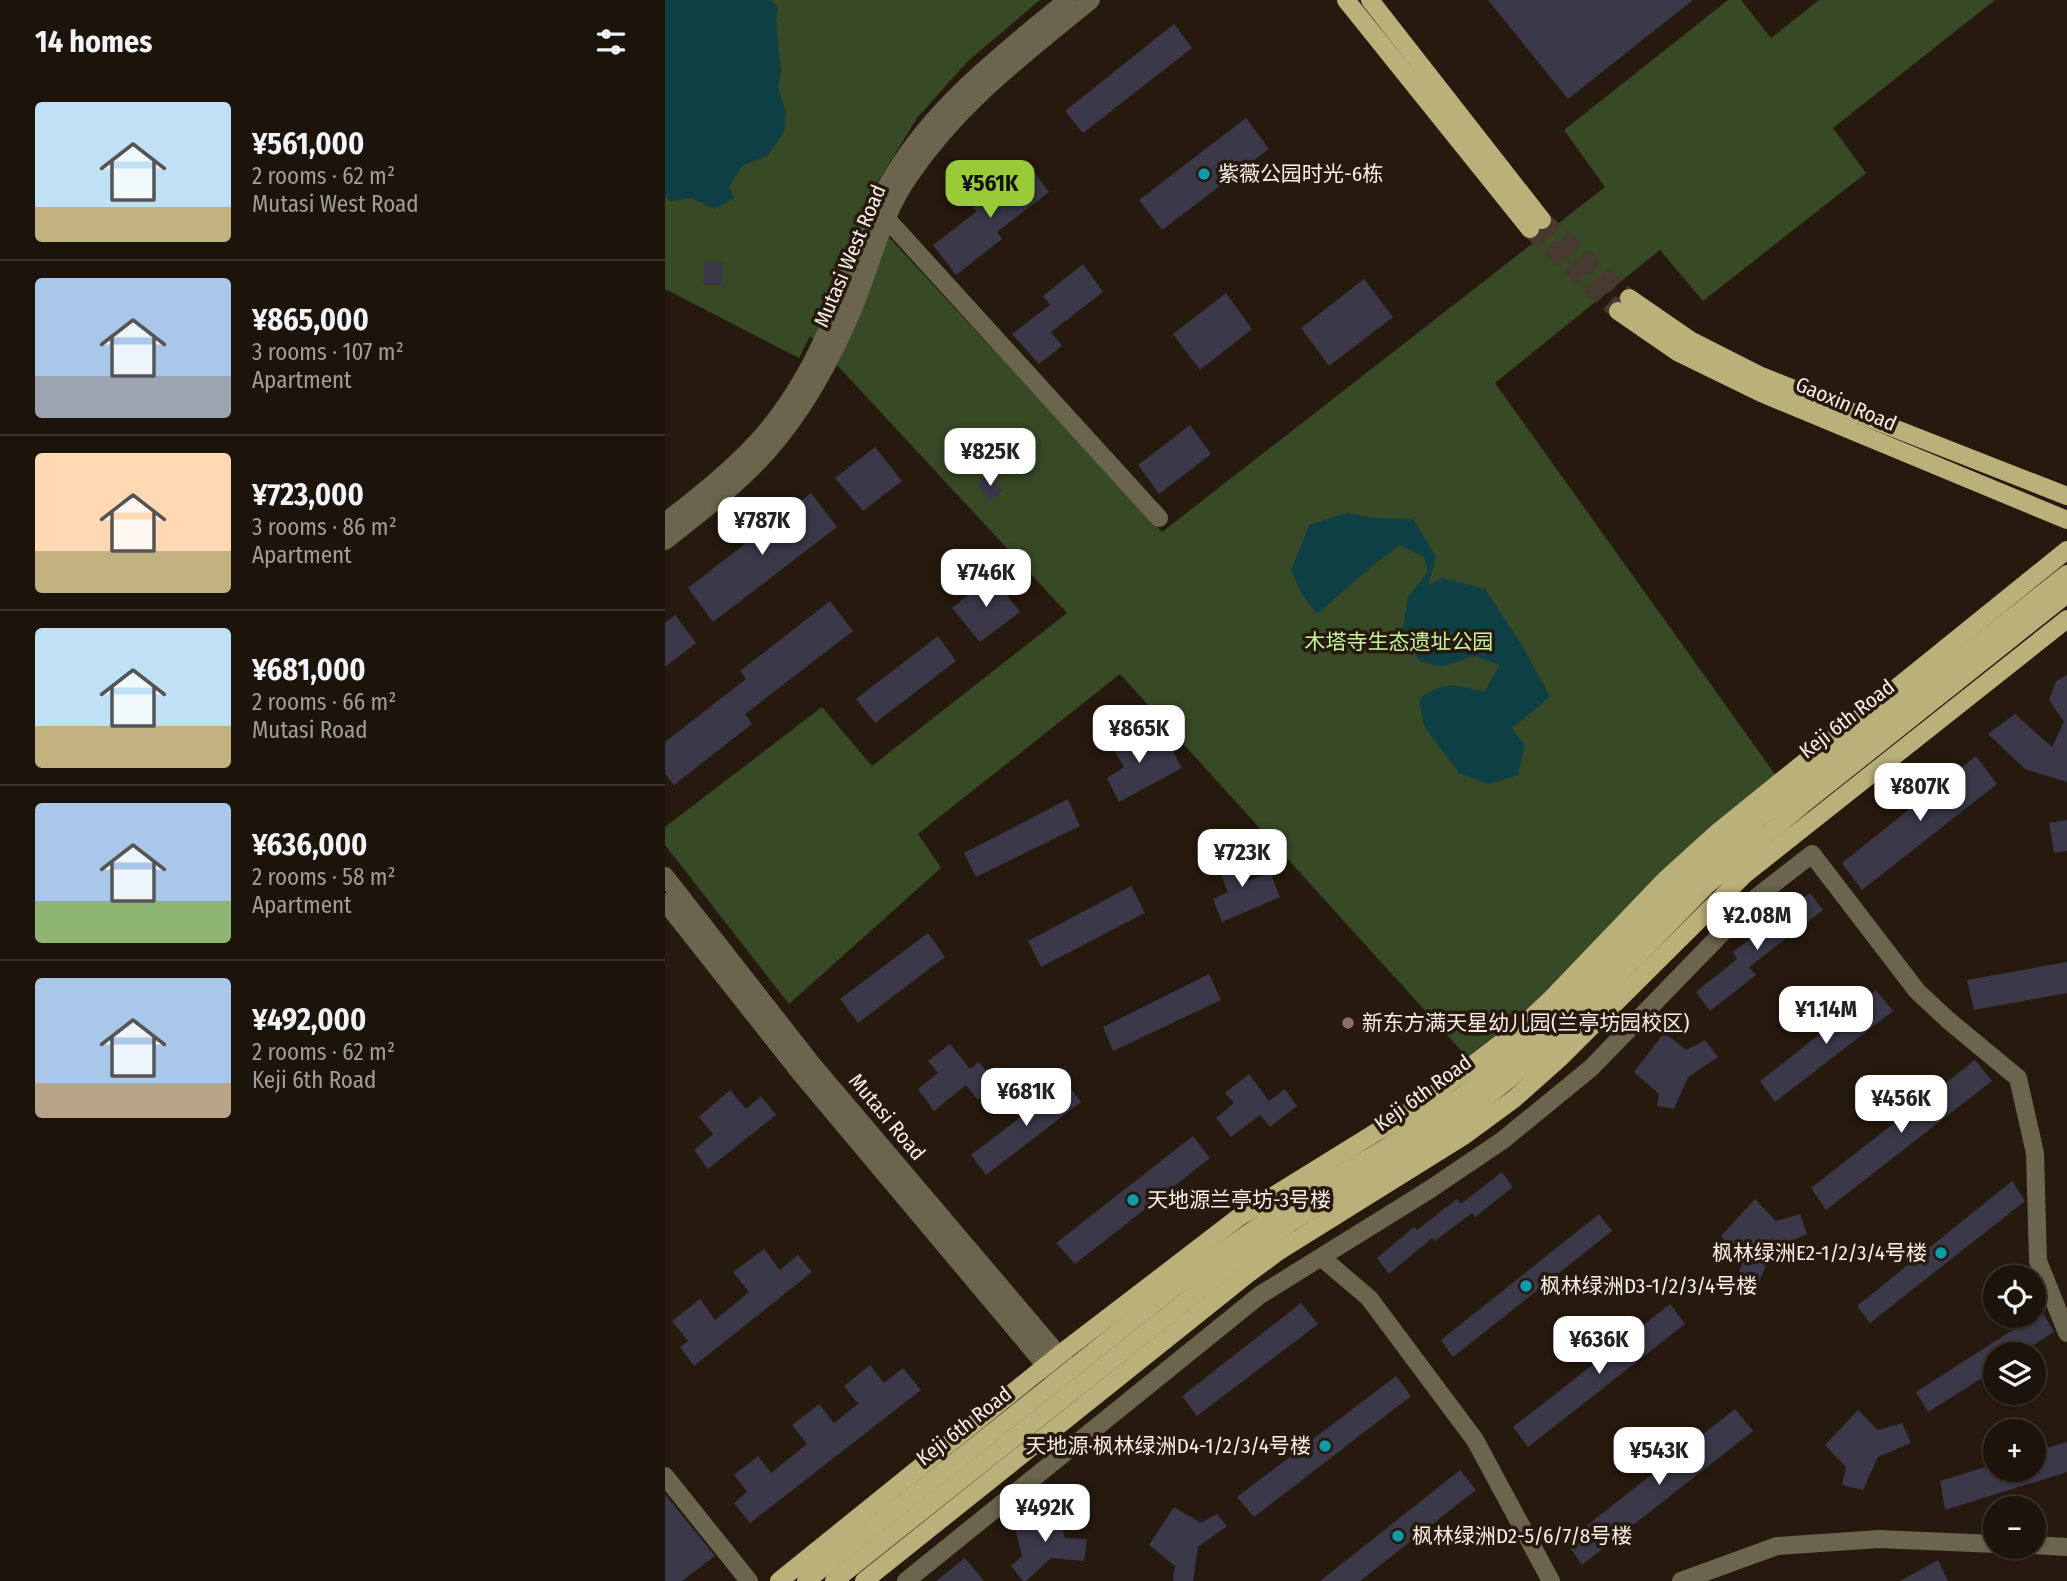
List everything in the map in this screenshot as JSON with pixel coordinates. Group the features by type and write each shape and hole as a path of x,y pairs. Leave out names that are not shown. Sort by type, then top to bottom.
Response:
{"main road":[{"path":"1346,0 1536,225 1370,0"},
{"name":"Gaoxin Road","path":"2067,496 1761,376 1624,304 1679,353 1761,393 2067,520"},
{"path":"779,1581 1053,1361 1238,1217 1420,1105 1518,1030 1665,880 1718,832 2067,550"},
{"name":"Keji 6th Road","path":"834,1581 1070,1381 1176,1286 1283,1209 1384,1149 1480,1082 1541,1032 1686,883 1760,817 2067,574"},
{"name":"Keji 6th Road","path":"806,1581 1070,1381 1291,1222 1402,1157 1471,1110 1546,1049 1708,884 1802,805 2067,594"},
{"path":"864,1581 1279,1251 1456,1141 1514,1099 1560,1058 1744,875 2067,619"}],"street":[{"name":"Mutasi West Road","path":"665,541 749,470 778,440 808,400 852,312 894,174 920,134 972,79 1067,0"},
{"name":"Mutasi West Road","path":"665,522 748,452 778,416 816,354 880,215 941,133 983,89 1091,0"},
{"path":"880,215 1159,517"},
{"path":"906,1581 1260,1295 1429,1190 1503,1140 1591,1068 1758,896 1812,854 1917,991 2018,1078 2035,1153 2038,1261 2067,1333"},
{"name":"Mutasi Road","path":"665,876 812,1064 1053,1361"},
{"name":"Mutasi Road","path":"665,902 801,1074 1070,1381"},
{"path":"1322,1258 1369,1298 1475,1440 1551,1581"},
{"path":"665,1476 749,1581"},
{"path":"1681,1581 1777,1546 1879,1539 1983,1543"},
{"path":"2046,1546 2067,1547"}],"green space":[{"name":"木塔寺生态遗址公园","path":"665,0 1040,0 968,61 917,118 862,208 1162,532 1605,187 1564,130 1728,0 1741,0 1771,38 1819,0 1995,0 1833,128 1866,173 1703,301 1660,250 1495,383 1777,777 1528,1010 1467,1057 1120,674 918,834 941,868 789,1004 665,845 665,827 822,707 872,766 1067,613 810,336 799,358 665,289"}],"water":[{"path":"665,0 770,0 778,8 776,20 781,71 778,88 786,112 784,132 767,156 742,166 729,187 734,198 715,209 691,198 671,201 665,197"},
{"path":"1346,513 1375,518 1413,519 1436,557 1428,585 1442,578 1485,589 1523,647 1550,697 1512,728 1525,745 1518,775 1488,784 1459,773 1424,726 1419,699 1435,689 1450,686 1484,692 1500,665 1474,656 1441,667 1419,661 1403,628 1408,597 1428,572 1424,557 1400,545 1317,614 1303,596 1291,571 1309,525"}],"building":[{"path":"1488,0 1693,0 1568,99"},
{"path":"1174,24 1192,48 1083,133 1065,111"},
{"name":"紫薇公园时光-6栋","path":"1246,118 1269,149 1162,230 1139,200"},
{"path":"1028,164 1049,192 997,232 1002,239 956,275 933,245 976,212 973,207"},
{"path":"704,262 723,262 722,285 703,285"},
{"path":"1083,264 1103,292 1051,332 1062,346 1039,364 1012,334 1050,305 1043,296"},
{"path":"1364,279 1393,317 1329,366 1301,328"},
{"path":"1226,293 1252,329 1200,370 1173,334"},
{"path":"1190,425 1211,454 1159,494 1138,465"},
{"path":"875,447 902,481 863,511 835,478"},
{"path":"988,475 1002,491 991,501 977,484"},
{"path":"811,493 837,527 713,622 688,588"},
{"path":"992,576 1020,612 980,642 952,608"},
{"path":"830,601 853,631 745,714 752,724 674,785 665,773 665,742 746,679 740,671"},
{"path":"675,615 696,643 665,667 665,623"},
{"path":"938,636 956,661 875,723 856,699"},
{"path":"2067,675 2067,782 2025,769 1988,734 2015,714 2052,747 2064,722 2049,700 2056,681"},
{"path":"1127,728 1143,755 1168,742 1182,768 1119,802 1107,778 1124,767 1107,739"},
{"path":"1976,756 1997,784 1862,890 1842,863"},
{"path":"1068,799 1080,826 976,877 964,853"},
{"path":"2067,820 2067,851 2054,853 2049,823"},
{"path":"1237,851 1249,881 1270,872 1280,897 1222,922 1213,899 1228,892 1215,860"},
{"path":"1131,886 1145,913 1041,967 1028,941"},
{"path":"1810,893 1823,910 1749,967 1756,975 1710,1011 1696,992 1737,959 1733,952"},
{"path":"928,933 945,957 858,1023 840,999"},
{"path":"2067,962 2067,993 1974,1010 1967,980"},
{"path":"1209,974 1221,1000 1113,1051 1103,1027"},
{"path":"1876,990 1893,1011 1775,1102 1760,1081"},
{"path":"1664,1033 1687,1050 1705,1040 1718,1057 1688,1077 1674,1109 1657,1106 1659,1094 1634,1072"},
{"path":"950,1044 970,1069 979,1062 997,1085 978,1100 966,1085 934,1111 918,1089 938,1073 928,1061"},
{"path":"1975,1060 1992,1081 1826,1210 1811,1188"},
{"path":"1249,1074 1269,1101 1285,1089 1297,1106 1270,1127 1260,1115 1231,1137 1216,1118 1234,1103 1225,1093"},
{"path":"1066,1082 1081,1102 986,1175 971,1155"},
{"path":"730,1090 746,1109 761,1096 776,1115 708,1169 694,1150 713,1134 699,1117"},
{"name":"天地源兰亭坊-3号楼","path":"1193,1136 1210,1158 1075,1264 1056,1243"},
{"path":"1502,1172 1513,1187 1475,1217 1472,1213 1435,1241 1432,1238 1389,1274 1377,1258 1414,1227 1417,1230 1457,1199 1461,1204"},
{"name":"枫林绿洲E2-1/2/3/4号楼","path":"2012,1181 2025,1201 1870,1323 1857,1306"},
{"path":"1755,1199 1776,1221 1800,1214 1807,1234 1773,1249 1759,1282 1739,1272 1743,1259 1721,1236"},
{"name":"枫林绿洲D3-1/2/3/4号楼","path":"1599,1214 1612,1231 1453,1357 1441,1340"},
{"path":"764,1249 780,1270 798,1255 812,1272 694,1366 680,1347 688,1341 672,1321 700,1299 715,1320 749,1292 733,1272"},
{"path":"1301,1303 1318,1324 1197,1416 1182,1396"},
{"path":"1670,1304 1685,1324 1528,1447 1513,1427"},
{"path":"2046,1318 2054,1332 2038,1342 1994,1342 2016,1328 2046,1328"},
{"path":"1983,1349 1983,1378 1928,1412 1916,1392"},
{"path":"870,1365 884,1383 903,1368 921,1390 750,1523 734,1503 747,1492 734,1475 758,1456 771,1473 807,1444 792,1425 819,1404 834,1423 858,1404 844,1386"},
{"name":"天地源·枫林绿洲D4-1/2/3/4号楼","path":"1396,1376 1411,1396 1254,1517 1237,1497"},
{"path":"1735,1409 1753,1431 1582,1565 1566,1542"},
{"path":"1858,1410 1878,1430 1902,1423 1911,1443 1878,1457 1863,1490 1842,1485 1846,1467 1825,1445"},
{"path":"2067,1442 2067,1472 2046,1479 2046,1448"},
{"path":"1983,1468 1983,1482 2035,1482 1945,1510 1940,1481"},
{"name":"枫林绿洲D2-5/6/7/8号楼","path":"1460,1470 1476,1490 1360,1581 1320,1581"},
{"path":"665,1494 715,1556 682,1581 665,1581"},
{"path":"1174,1507 1201,1523 1217,1514 1227,1526 1198,1547 1193,1581 1173,1581 1175,1566 1149,1545"},
{"path":"1057,1510 1065,1538 1087,1539 1084,1561 1051,1558 1023,1581 1011,1566 1022,1556 1014,1525"},
{"path":"965,1558 984,1581 936,1581"},
{"path":"1938,1560 1948,1581 1900,1581"}],"tunnel":[{"path":"1542,220 1629,298"},
{"path":"1530,229 1618,311"}],"place":[{"name":"紫薇公园时光-6栋","path":"1204,174"},
{"name":"新东方满天星幼儿园(兰亭坊园校区)","path":"1348,1023"},
{"name":"天地源兰亭坊-3号楼","path":"1133,1200"},
{"name":"枫林绿洲E2-1/2/3/4号楼","path":"1941,1253"},
{"name":"枫林绿洲D3-1/2/3/4号楼","path":"1526,1286"},
{"name":"天地源·枫林绿洲D4-1/2/3/4号楼","path":"1325,1446"},
{"name":"枫林绿洲D2-5/6/7/8号楼","path":"1398,1536"}]}
